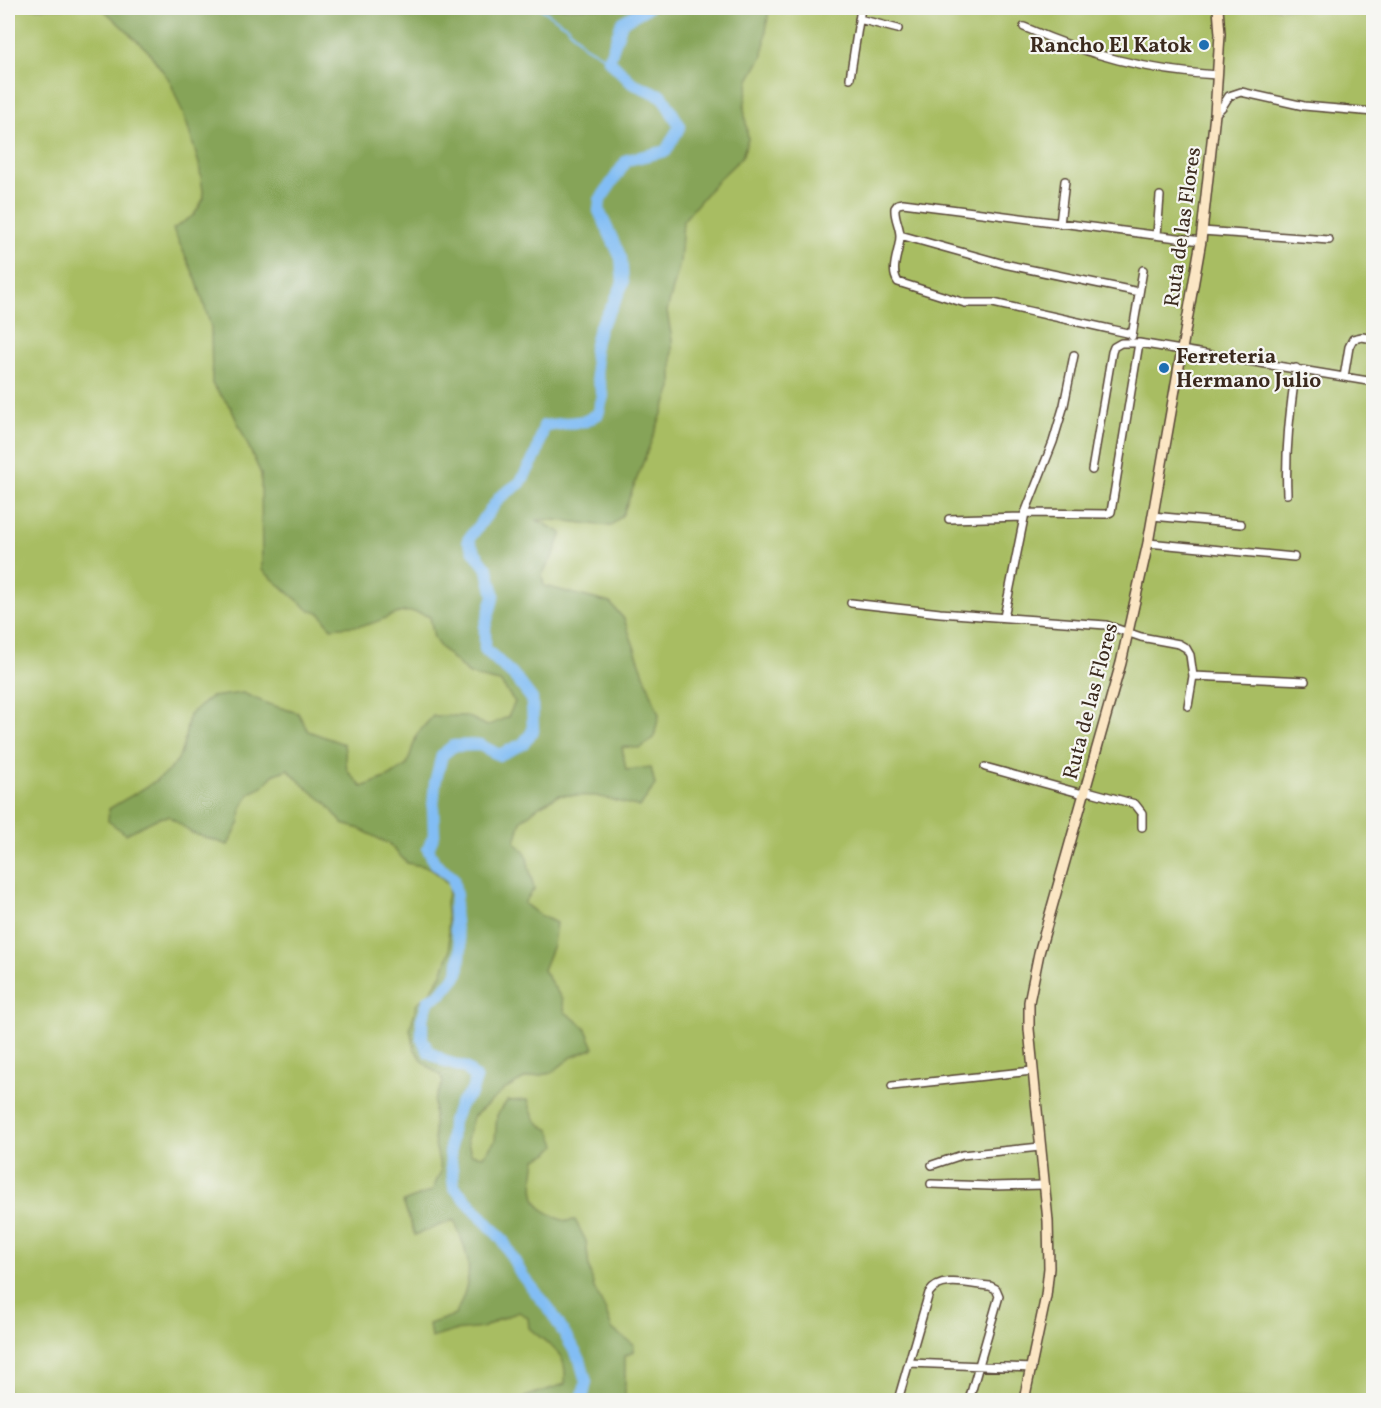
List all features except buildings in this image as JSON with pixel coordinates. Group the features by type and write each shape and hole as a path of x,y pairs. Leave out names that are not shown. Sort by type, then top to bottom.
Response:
{"main road":[{"name":"Ruta de las Flores","path":"1024,1401 1046,1296 1049,1268 1048,1221 1029,1029 1032,980 1121,663 1148,543 1202,236 1215,114 1220,34 1218,8"}],"street":[{"path":"850,78 861,8"},
{"path":"859,19 898,29"},
{"path":"1024,27 1070,46 1122,62 1172,72 1217,75"},
{"path":"1215,114 1228,96 1241,92 1304,106 1374,112"},
{"path":"1060,224 1065,181"},
{"path":"1156,235 1160,196"},
{"path":"1329,240 1156,235 903,203 898,204 895,208 900,235 895,277 898,282 906,286 965,303 993,303 1134,340 1374,382"},
{"path":"900,235 1004,264 1139,292"},
{"path":"949,519 1111,512 1143,270"},
{"path":"1344,377 1349,347 1353,339 1362,337 1374,339"},
{"path":"1092,470 1112,352 1117,344 1134,340"},
{"path":"1004,617 1024,515 1053,442 1064,405 1074,355"},
{"path":"1287,494 1287,441 1296,368"},
{"path":"1152,516 1241,524"},
{"path":"1148,543 1294,557"},
{"path":"851,603 940,613 1106,625 1179,644 1186,648 1190,655 1193,676 1188,706"},
{"path":"1193,676 1305,681"},
{"path":"985,767 1135,804 1142,813 1142,827"},
{"path":"892,1086 1032,1071"},
{"path":"932,1165 962,1155 1040,1147"},
{"path":"931,1184 1044,1185"},
{"path":"898,1401 928,1293 932,1287 946,1283 990,1286 999,1296 969,1401"},
{"path":"910,1363 1032,1368"}],"green space":[{"path":"8,8 1373,8 1373,1400 8,1400"},
{"path":"102,8 769,8 763,55 749,80 744,108 748,139 742,157 716,182 683,221 680,263 667,311 672,340 672,388 623,514 611,526 537,520 562,533 554,554 542,575 544,586 610,603 624,619 659,715 654,737 641,748 622,747 626,770 651,767 655,785 640,807 596,796 559,795 539,806 521,821 515,842 526,854 534,889 524,903 538,914 556,923 553,945 543,970 562,999 565,1012 585,1027 594,1048 572,1057 551,1073 526,1078 504,1090 473,1117 467,1139 471,1154 483,1156 495,1141 497,1115 507,1101 528,1100 535,1118 550,1130 556,1145 549,1153 536,1159 533,1183 535,1198 544,1210 555,1217 566,1221 575,1220 586,1241 594,1288 612,1329 634,1345 633,1352 625,1356 625,1400 523,1400 525,1397 565,1384 565,1373 561,1357 529,1328 528,1318 519,1312 483,1328 454,1331 431,1338 429,1324 455,1315 462,1301 468,1277 467,1257 454,1220 415,1235 403,1202 432,1191 441,1171 434,1140 434,1101 443,1083 441,1076 425,1064 415,1050 410,1029 417,1003 429,994 442,974 450,951 446,902 450,886 431,868 407,863 389,844 360,829 343,824 325,802 303,785 288,769 273,775 263,787 250,793 241,809 240,822 228,845 192,833 169,816 158,818 126,834 108,821 109,809 165,774 177,761 182,750 189,715 211,697 243,693 298,713 308,731 344,744 347,770 362,787 390,776 407,765 417,734 433,716 467,716 487,726 508,717 515,702 500,682 468,673 440,647 434,638 430,617 406,612 361,626 331,628 319,612 309,610 262,570 261,474 231,408 212,384 211,327 196,279 173,229 194,215 204,198 199,164 187,124 170,81 148,51"}],"waterway":[{"path":"540,8 568,27 583,45 609,60"},
{"path":"582,1400 586,1382 580,1360 550,1310 522,1275 502,1239 454,1187 450,1152 452,1124 460,1104 471,1093 476,1079 466,1068 446,1062 429,1052 422,1039 422,1019 429,1000 442,993 458,973 461,947 456,931 454,911 456,895 453,878 434,862 428,849 434,835 435,783 442,755 453,746 480,745 499,755 523,744 533,731 532,699 516,678 485,649 485,627 494,595 488,570 468,540 500,497 520,483 536,455 544,426 586,421 598,414 603,396 597,375 594,349 599,328 623,283 621,258 599,211 600,200 627,160 666,151 680,126 662,96 632,83 609,60 622,22 647,8"}],"place":[{"name":"Rancho El Katok","path":"1204,45"},
{"name":"Ferreteria Hermano Julio","path":"1164,368"}]}
